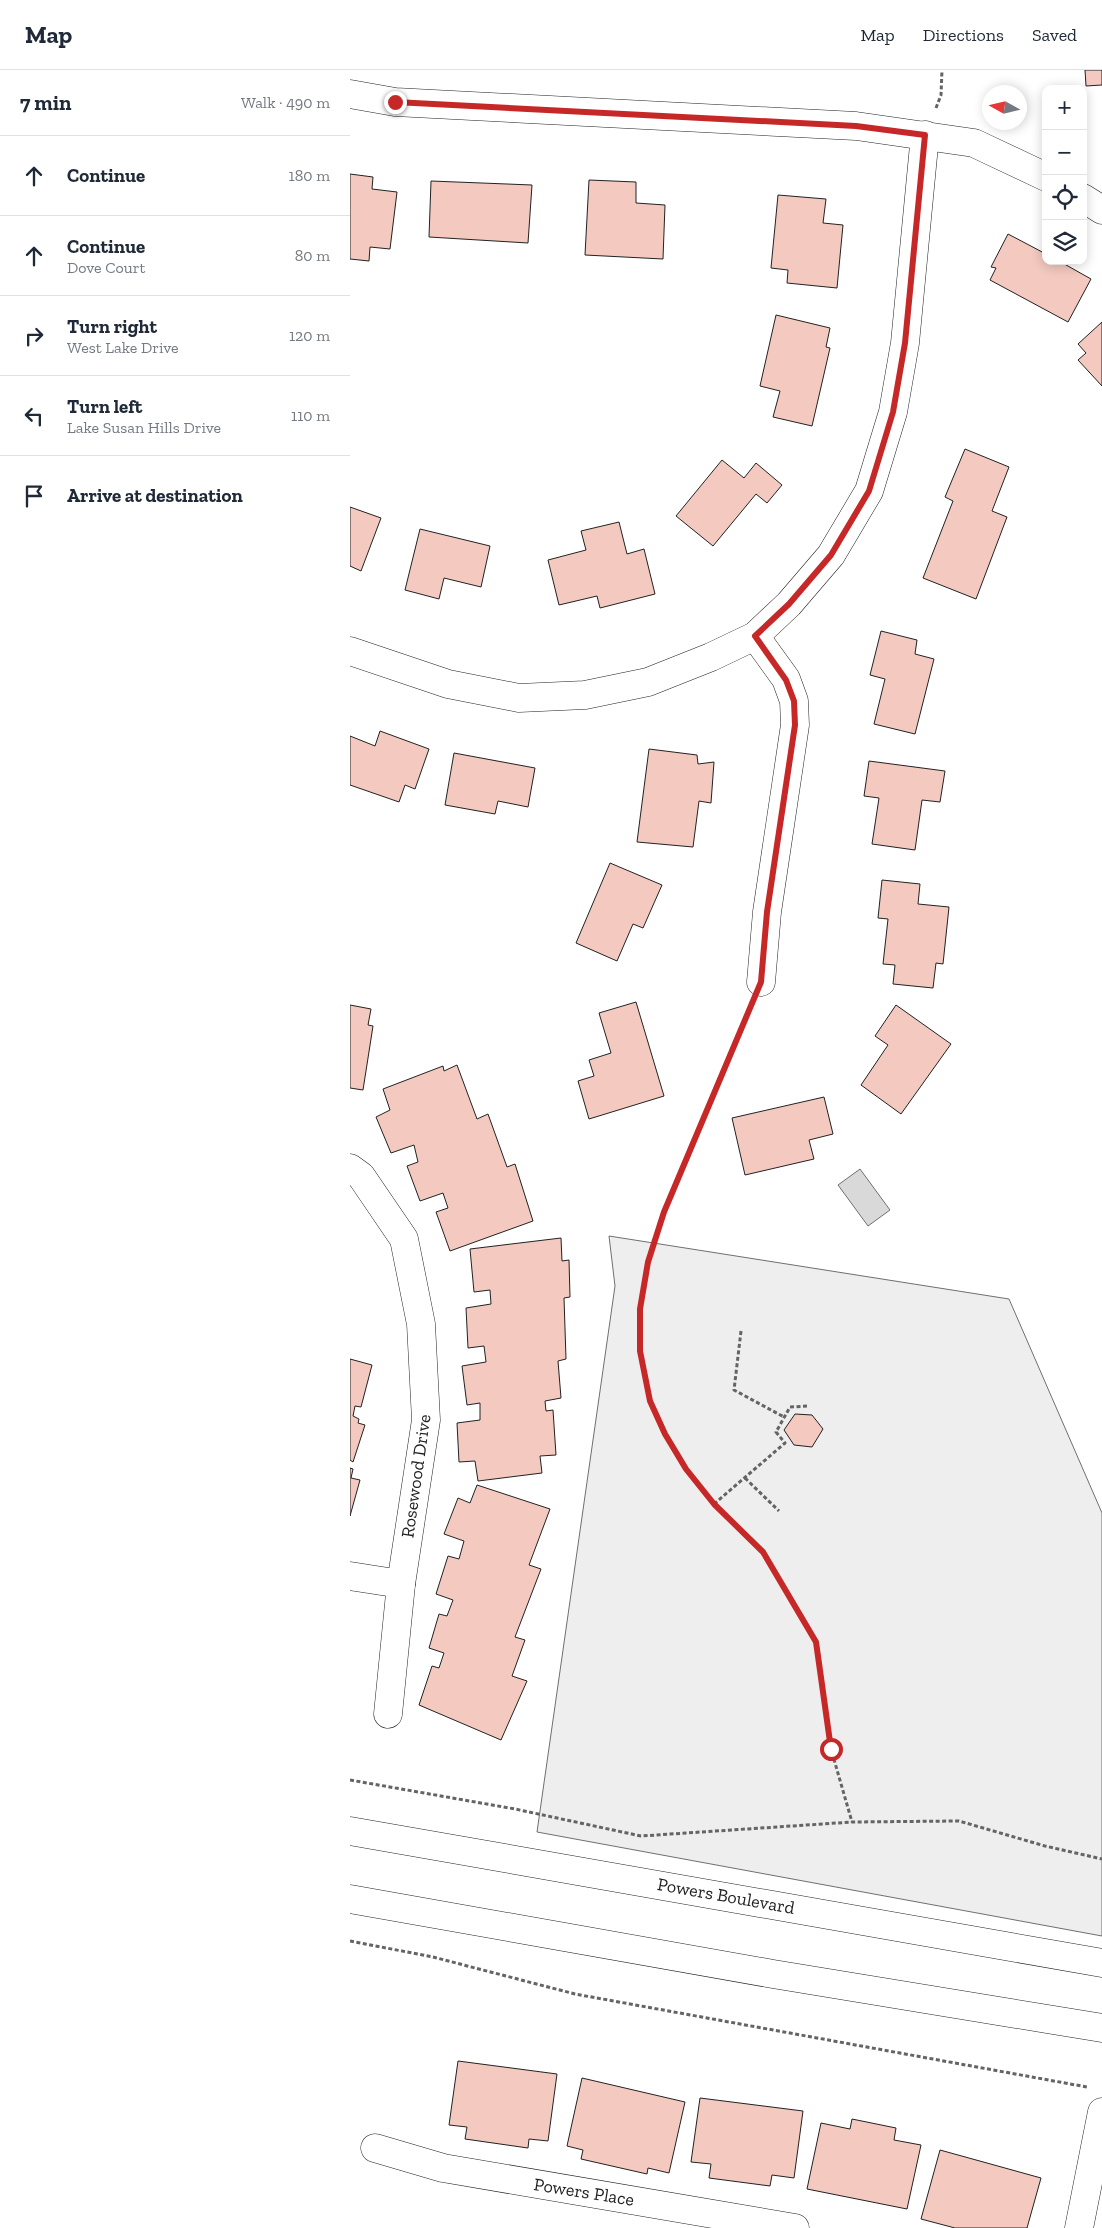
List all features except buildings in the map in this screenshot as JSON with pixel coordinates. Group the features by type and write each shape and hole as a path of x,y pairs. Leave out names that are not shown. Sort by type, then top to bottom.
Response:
{"street":[{"path":"350,94 395,102 856,126 974,143 1044,175"},
{"path":"350,650 448,684 519,698 585,695 648,682 711,657 755,636 789,604 831,555 869,491 893,412 905,343 925,135"},
{"path":"1087,201 1102,210"},
{"path":"755,636 786,680 794,701 795,725 767,912 761,982"},
{"name":"Rosewood Drive","path":"350,1168 361,1176 404,1239 420,1324 426,1420 401,1584 388,1714"},
{"path":"350,1576 401,1584"},
{"name":"Powers Boulevard","path":"350,1831 1102,1963"},
{"path":"350,1899 773,1974 1102,2028"},
{"path":"1079,2228 1097,2100"},
{"name":"Powers Place","path":"375,2148 443,2168 795,2228"}],"path":[{"path":"925,135 941,95 942,70"},
{"path":"761,982 664,1212 648,1262 640,1309 640,1351 650,1401 665,1434 682,1462 714,1504 763,1552 816,1642 831,1749 852,1822"},
{"path":"741,1331 734,1390 784,1417"},
{"path":"714,1504 785,1443 776,1432 790,1407 808,1406"},
{"path":"745,1478 779,1511"},
{"path":"350,1780 514,1809 641,1836 852,1822 959,1821 1045,1846 1102,1859"},
{"path":"350,1942 433,1957 575,1994 1097,2100"}],"shaded area":[{"path":"860,1169 890,1210 868,1226 838,1185"},
{"path":"609,1236 1009,1299 1102,1513 1102,1936 537,1832 615,1286"}],"route":[{"path":"395,102 856,126 925,135 905,343 893,412 869,491 831,555 789,604 755,636 786,680 794,701 795,725 767,912 761,982 664,1212 648,1262 640,1309 640,1351 643,1373 650,1401 665,1434 686,1469 714,1504 763,1552 816,1642 831,1749"}]}
